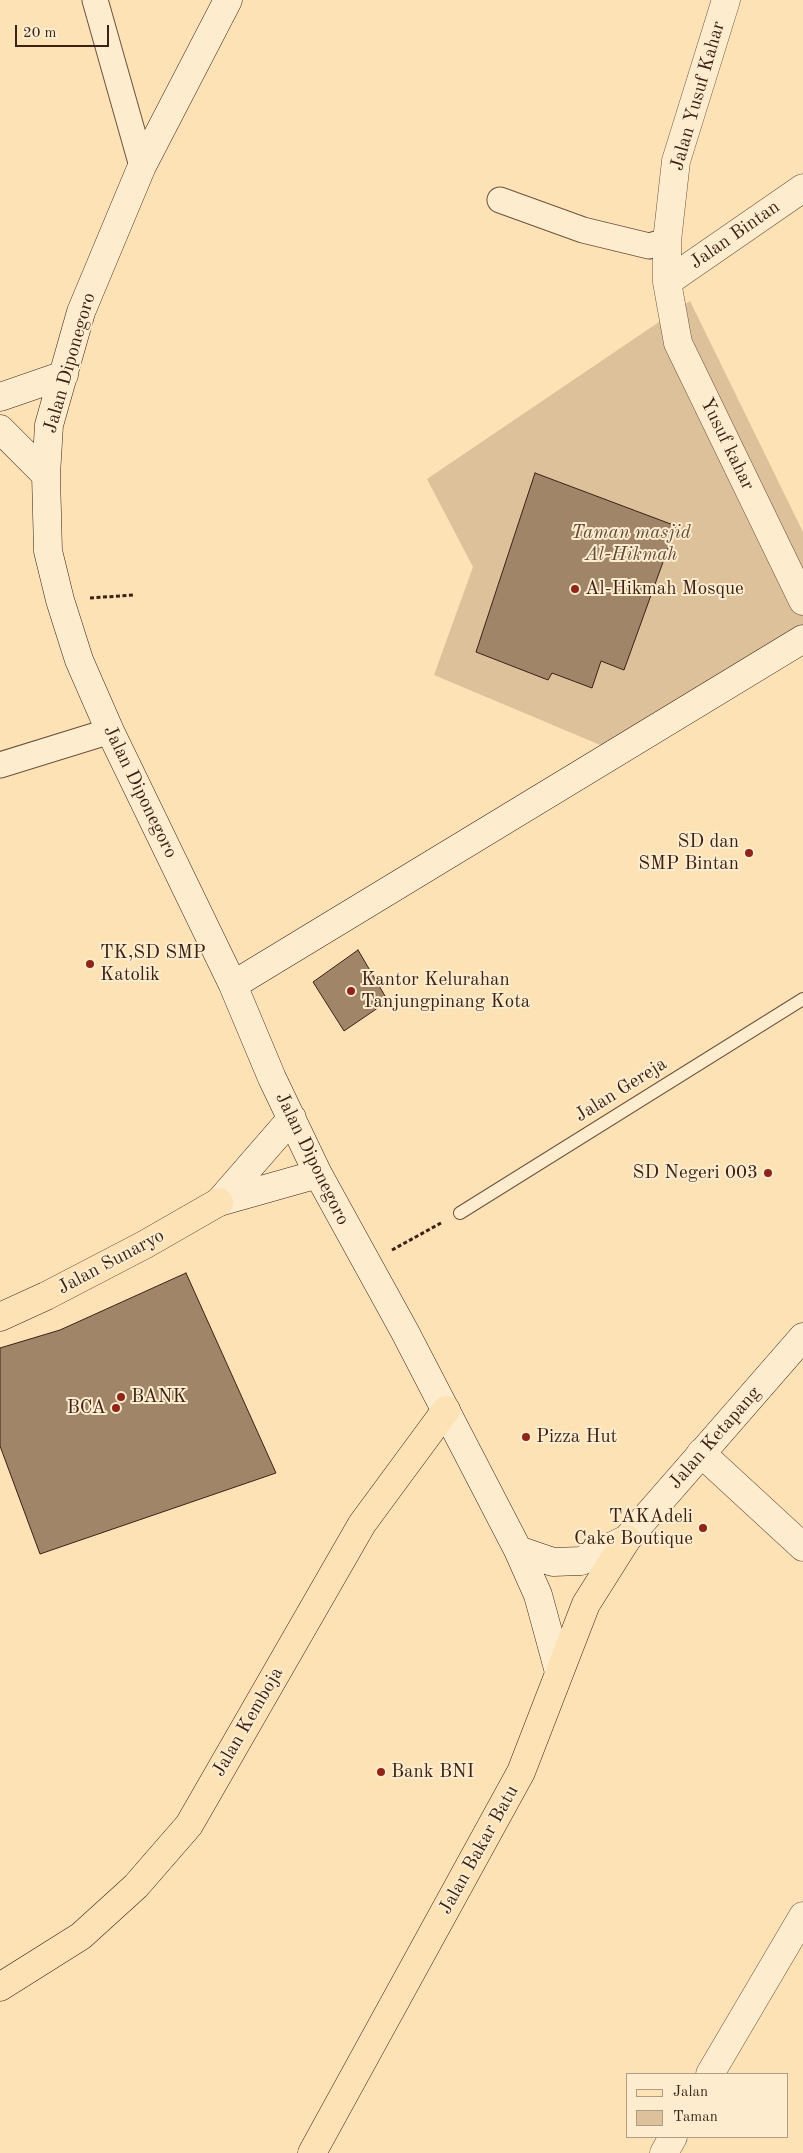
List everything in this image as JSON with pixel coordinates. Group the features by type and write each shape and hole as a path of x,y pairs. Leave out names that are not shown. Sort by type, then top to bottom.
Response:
{"main road":[{"name":"Jalan Diponegoro","path":"228,0 142,166 81,312 49,425 46,476 48,551 60,600 79,660 110,731 233,985 318,1174 446,1410 518,1550 538,1594 559,1672"},
{"name":"Jalan Yusuf Kahar","path":"667,282 667,241 676,161 726,0"},
{"name":"Jalan Bintan","path":"667,282 803,188"},
{"name":"Yusuf kahar","path":"667,282 678,343 803,601"},
{"path":"0,397 64,375"},
{"path":"0,429 46,476"},
{"path":"233,985 803,639"},
{"name":"Jalan Sunaryo","path":"219,1202 292,1118"},
{"name":"Jalan Sunaryo","path":"0,1317 95,1271 219,1202 318,1174"},
{"name":"Jalan Ketapang","path":"627,1539 803,1337"},
{"name":"Jalan Kemboja","path":"0,1987 81,1936 136,1886 189,1825 362,1524 446,1410"},
{"path":"701,1454 803,1547"},
{"path":"518,1550 553,1562 581,1561 627,1539"},
{"name":"Jalan Bakar Batu","path":"312,2153 522,1772 586,1604 627,1539"},
{"path":"711,2073 803,1916"},
{"path":"664,2153 672,2138"}],"street":[{"path":"95,0 142,166"},
{"path":"500,200 583,230 649,246 667,241"},
{"path":"0,765 110,731"}],"lane":[{"name":"Jalan Gereja","path":"460,1213 803,999"}],"path":[{"path":"60,600 134,595"},
{"path":"366,1264 460,1213"}],"green space":[{"name":"Taman masjid Al-Hikmah","path":"690,301 803,532 803,629 605,747 434,675 473,567 427,479"}],"building":[{"name":"Al-Hikmah Mosque","path":"535,473 676,526 624,670 601,661 592,688 552,673 548,680 476,652"},
{"name":"Kantor Kelurahan Tanjungpinang Kota","path":"358,950 388,1001 344,1031 313,982"},
{"name":"BANK","path":"186,1273 276,1473 40,1554 0,1446 0,1348 60,1330"}],"place":[{"name":"Al-Hikmah Mosque","path":"575,589"},
{"name":"SD dan SMP Bintan","path":"749,853"},
{"name":"TK,SD SMP Katolik","path":"90,964"},
{"name":"Kantor Kelurahan Tanjungpinang Kota","path":"351,991"},
{"name":"SD Negeri 003","path":"768,1173"},
{"name":"BANK","path":"121,1397"},
{"name":"BCA","path":"116,1408"},
{"name":"Pizza Hut","path":"526,1437"},
{"name":"TAKAdeli Cake Boutique","path":"703,1528"},
{"name":"Bank BNI","path":"381,1772"}]}
